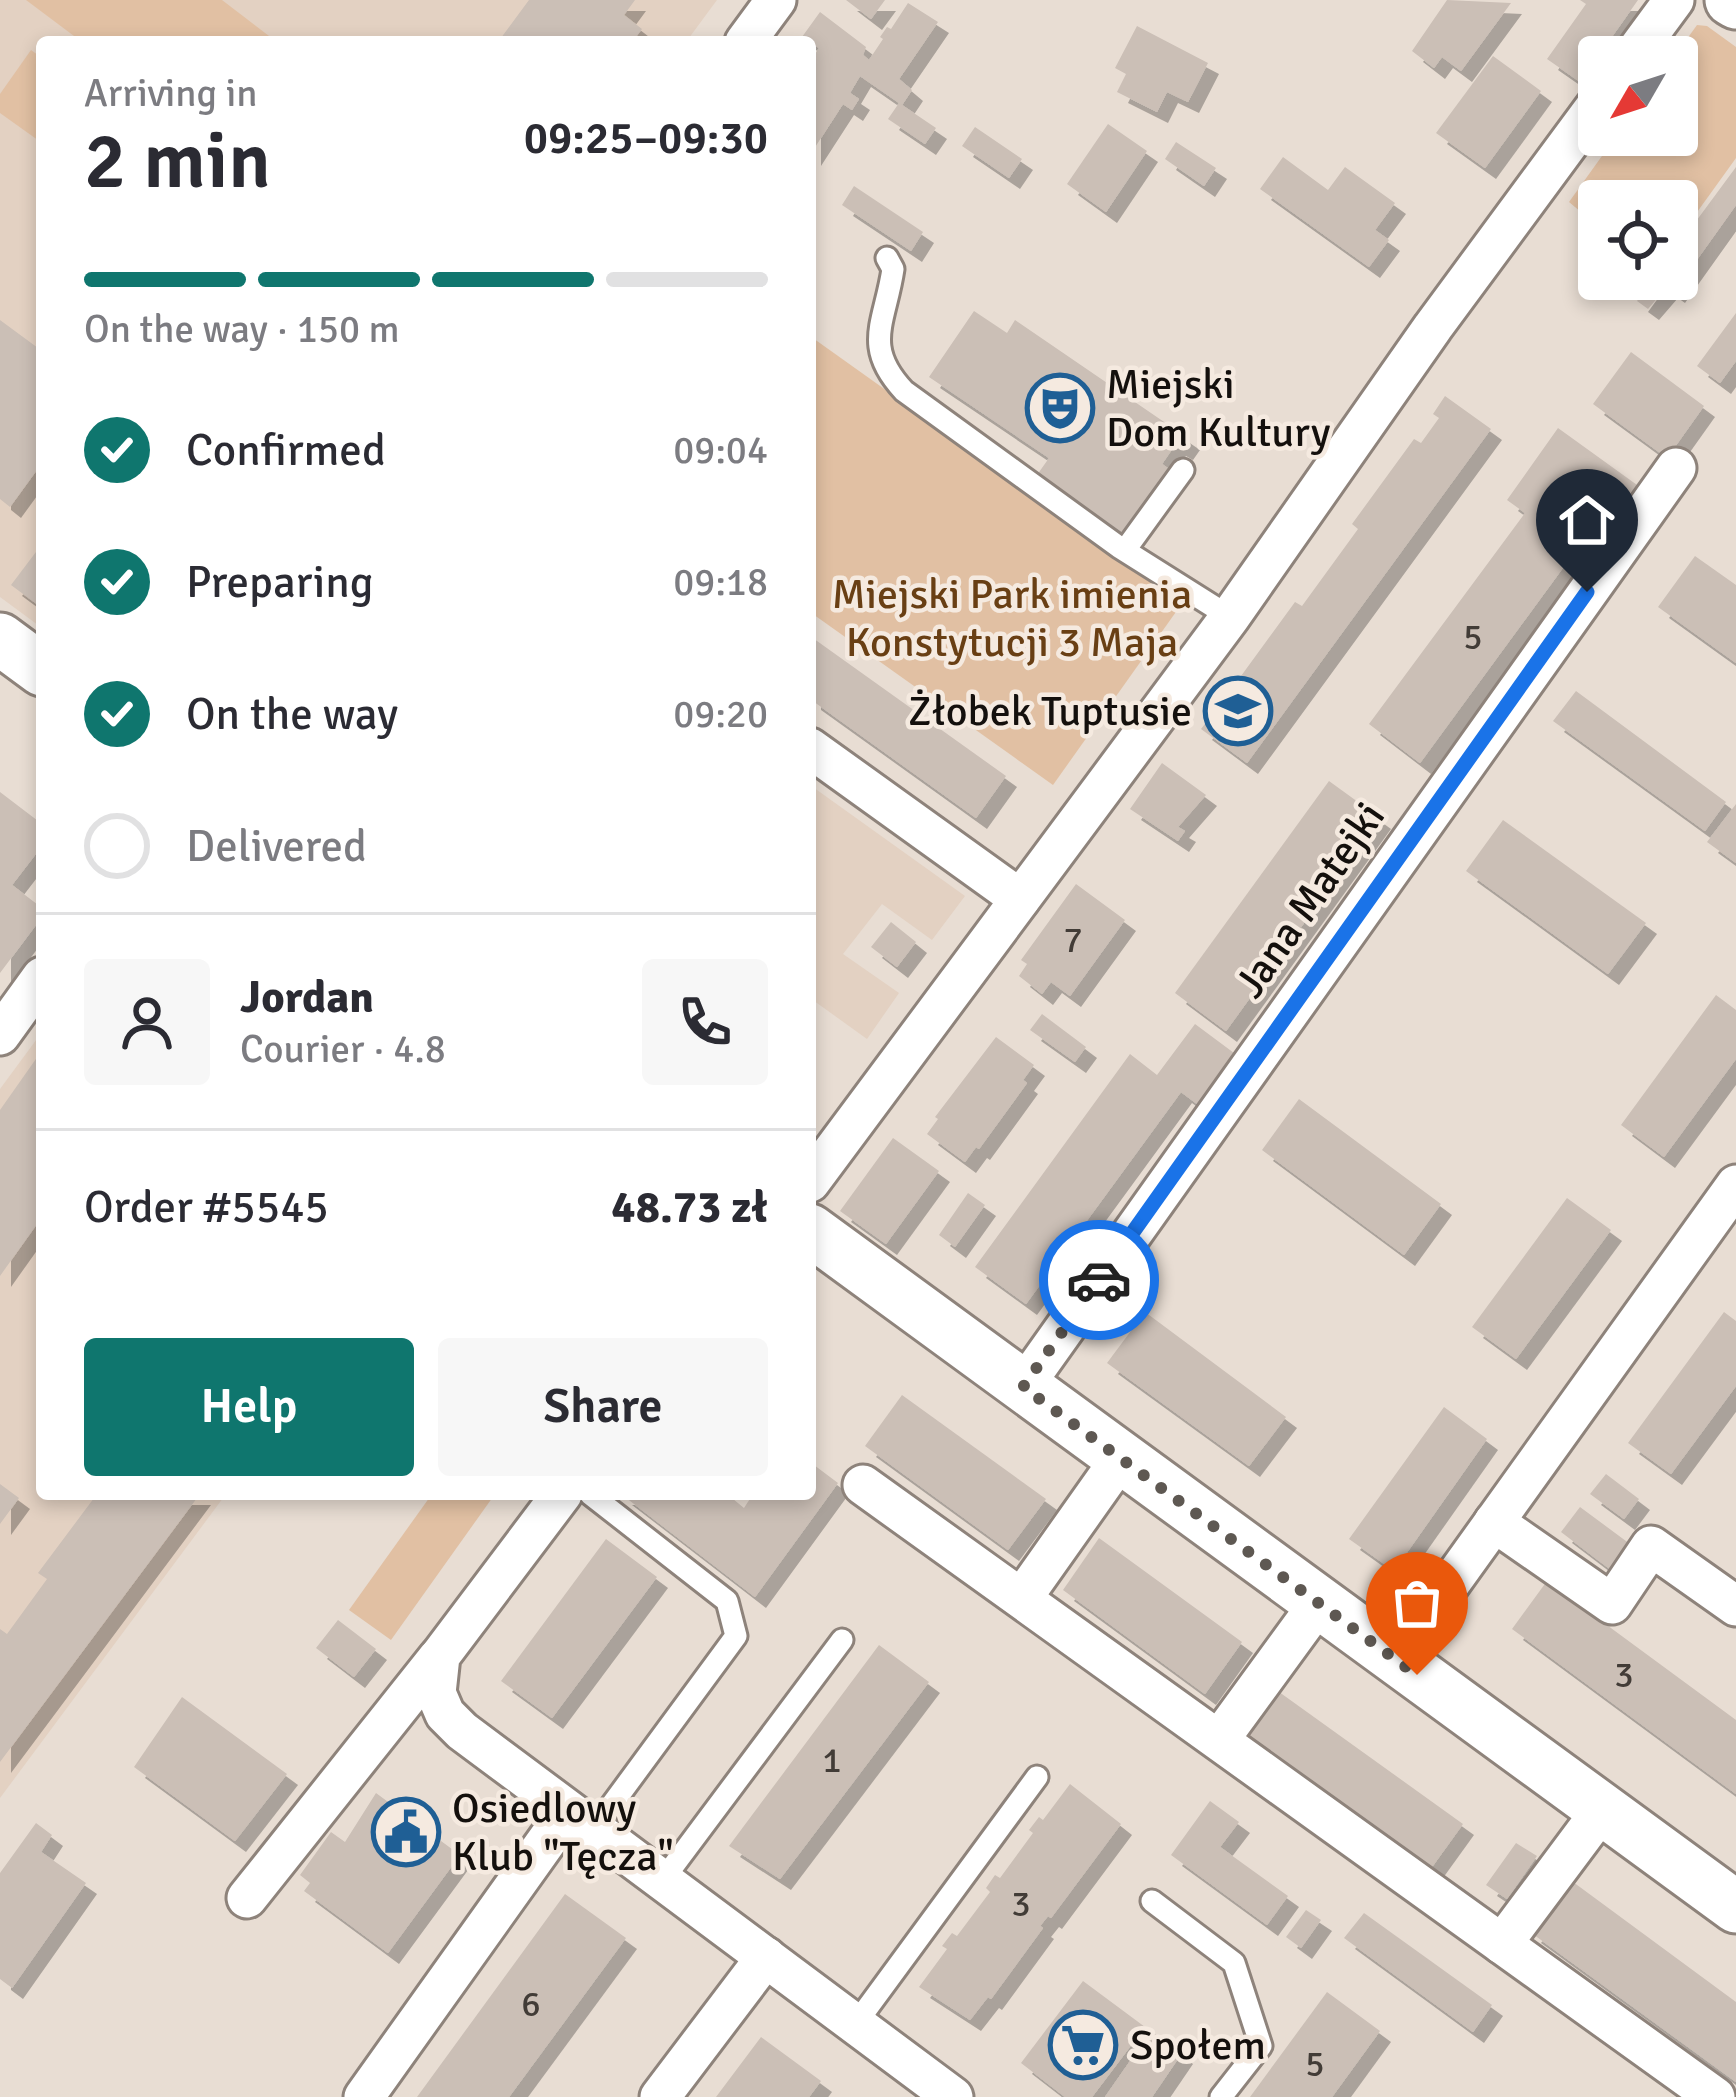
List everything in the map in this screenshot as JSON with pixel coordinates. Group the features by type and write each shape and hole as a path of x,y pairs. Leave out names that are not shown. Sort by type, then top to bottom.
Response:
{"street":[{"path":"749,36 776,0"},
{"path":"1647,36 1674,0"},
{"path":"816,1174 1230,617 1578,130"},
{"name":"Jana Matejki","path":"1023,1387 1676,468"},
{"path":"0,640 36,666"},
{"path":"816,752 1020,899"},
{"path":"0,1035 36,985"},
{"path":"1396,1659 1736,1185"},
{"path":"816,1234 1736,1907"},
{"path":"1022,1598 1121,1458"},
{"path":"863,1485 1715,2097"},
{"path":"247,1898 557,1500"},
{"path":"1494,1522 1612,1604 1651,1546 1736,1606"},
{"path":"1219,1740 1319,1603"},
{"path":"440,1656 436,1693 445,1714 662,1881 857,2022 945,2094"},
{"path":"1502,1944 1602,1810"},
{"path":"364,2097 581,1820"},
{"path":"660,2097 766,1957"}],"lane":[{"path":"887,258 893,269 878,330 886,372 920,405 1125,550 1230,617"},
{"path":"1125,550 1183,470"},
{"path":"581,1820 736,1636 727,1601 598,1500"},
{"path":"662,1881 842,1640"},
{"path":"857,2022 1037,1777"},
{"path":"1152,1901 1234,1963 1261,2046 1221,2097"}],"shaded area":[{"path":"0,0 717,0 690,36 36,36 36,624 0,597"},
{"path":"816,789 965,896 932,940 882,904 843,954 899,993 867,1039 816,1002"},
{"path":"36,1040 36,1500 222,1500 0,1798 0,1089"}],"green space":[{"path":"26,0 222,0 269,36 74,36"},
{"path":"1697,25 1707,26 1736,47 1736,158 1698,211 1698,180 1585,180 1602,156 1698,156 1698,36 1689,36"},
{"path":"31,50 36,54 36,139 0,113 0,94"},
{"path":"1578,189 1578,210 1569,202"},
{"name":"Miejski Park imienia Konstytucji 3 Maja","path":"816,340 1183,602 1053,785 816,616"},
{"path":"428,1500 491,1500 391,1640 349,1610"}],"building":[{"path":"529,0 635,0 624,15 642,29 637,36 502,36"},
{"path":"846,0 885,0 871,19"},
{"path":"1447,0 1511,3 1461,71 1442,57 1434,68 1412,51"},
{"path":"1580,0 1638,0 1613,36 1578,36 1578,81 1547,59 1586,4"},
{"path":"908,3 938,22 899,79 912,90 902,105 860,76 850,93 859,99 852,110 843,104 816,146 819,48 816,36 803,36 820,12 866,47 863,55 869,60 887,27 891,29"},
{"path":"1137,26 1208,63 1188,102 1167,92 1157,112 1117,92 1126,74 1115,68"},
{"path":"1493,56 1541,91 1485,168 1436,133"},
{"path":"899,103 936,128 925,144 888,119"},
{"path":"1108,124 1147,151 1106,212 1067,184"},
{"path":"975,127 1022,159 1009,178 962,146"},
{"path":"1176,142 1216,168 1204,186 1165,159"},
{"path":"1283,157 1328,190 1345,167 1395,203 1375,230 1389,240 1369,267 1260,189"},
{"path":"1736,167 1736,205 1698,258 1698,219"},
{"path":"854,186 923,232 911,251 842,205"},
{"name":"Miejski Dom Kultury","path":"974,311 1007,333 1015,320 1189,439 1182,449 1175,445 1162,464 1169,469 1125,534 1037,475 1049,458 929,377"},
{"path":"1736,313 1736,361 1720,383 1697,366"},
{"path":"0,320 36,347 36,471 10,507 0,499"},
{"path":"1631,352 1704,406 1667,458 1593,404"},
{"path":"1445,396 1491,429 1247,763 1201,729 1214,712 1220,717 1239,692 1233,687 1295,602 1302,606 1358,529 1352,524 1414,439 1421,443 1439,418 1433,414"},
{"path":"1558,428 1644,490 1591,562 1576,550 1420,763 1369,724 1525,513 1507,500"},
{"path":"36,552 36,604 11,585"},
{"path":"1695,556 1736,585 1736,663 1658,607"},
{"path":"816,640 1006,776 976,818 816,703"},
{"path":"1576,691 1726,802 1705,831 1553,721"},
{"path":"1162,763 1206,795 1178,827 1185,831 1178,841 1130,809"},
{"path":"1329,781 1380,818 1226,1031 1175,993"},
{"path":"0,792 36,819 36,854 12,885 36,903 36,925 0,973"},
{"path":"1736,804 1736,863 1707,842"},
{"path":"1503,820 1646,923 1608,974 1466,871"},
{"path":"1076,884 1125,920 1070,996 1051,982 1042,994 1019,976 1027,964 1021,960"},
{"path":"891,922 916,942 897,967 871,947"},
{"path":"1716,995 1736,1010 1736,1059 1664,1157 1621,1125"},
{"path":"1042,1014 1086,1047 1075,1062 1030,1030"},
{"path":"1195,1024 1234,1053 1197,1104 1181,1092 1026,1304 975,1267 1130,1054 1157,1075"},
{"path":"996,1037 1034,1065 1023,1080 1027,1083 965,1162 927,1134"},
{"path":"36,1059 36,1225 0,1276 0,1110"},
{"path":"1299,1099 1441,1204 1404,1255 1262,1150"},
{"path":"893,1138 939,1171 886,1244 840,1211"},
{"path":"968,1193 985,1205 955,1247 939,1235"},
{"path":"1567,1198 1611,1230 1516,1359 1472,1327"},
{"path":"1145,1312 1286,1417 1249,1466 1107,1363"},
{"path":"1724,1312 1736,1321 1736,1386 1671,1474 1628,1443"},
{"path":"902,1395 1046,1499 1008,1550 865,1446"},
{"path":"1444,1407 1487,1439 1394,1571 1349,1539"},
{"path":"816,1466 838,1483 755,1597 629,1500 734,1500 744,1508 749,1500 816,1500"},
{"path":"1606,1474 1639,1499 1624,1519 1590,1494"},
{"path":"0,1484 19,1498 0,1524"},
{"path":"93,1500 196,1500 0,1762 0,1629 7,1634 47,1579 38,1573"},
{"path":"1580,1507 1630,1544 1611,1570 1561,1532"},
{"path":"1099,1538 1242,1642 1205,1694 1063,1590"},
{"path":"606,1539 657,1577 552,1718 501,1681"},
{"path":"1547,1581 1736,1720 1736,1794 1512,1629"},
{"path":"338,1620 376,1649 354,1677 316,1648"},
{"path":"879,1645 929,1682 780,1879 729,1846"},
{"path":"1268,1684 1463,1824 1432,1867 1237,1728"},
{"path":"182,1697 287,1774 235,1841 134,1767"},
{"path":"1070,1784 1121,1824 1051,1918 1040,1926 1043,1928 991,1999 970,2020 919,1987 947,1949 942,1946 952,1933 957,1936 990,1892 986,1888 995,1875 1000,1878 1033,1833 1029,1830 1039,1817 1043,1820"},
{"path":"376,1793 460,1855 388,1953 304,1891 310,1883 300,1875 331,1832 345,1842"},
{"path":"1210,1801 1239,1822 1220,1847 1288,1896 1267,1925 1171,1855"},
{"path":"36,1823 52,1835 41,1852 86,1883 12,1988 0,1979 0,1873"},
{"path":"1516,1843 1537,1856 1507,1899 1486,1885"},
{"path":"1569,1879 1736,2002 1736,2082 1530,1932"},
{"path":"565,1894 626,1938 509,2097 417,2097"},
{"path":"1306,1910 1321,1920 1301,1948 1286,1937"},
{"path":"1364,1913 1492,2005 1473,2032 1344,1938"},
{"name":"Społem","path":"1083,1981 1145,2027 1092,2097 1065,2097 1021,2063"},
{"path":"1327,1992 1380,2031 1332,2097 1250,2097"},
{"path":"1151,2031 1182,2053 1152,2097 1105,2097"},
{"path":"761,2037 821,2081 809,2097 716,2097"}],"way so far":[{"path":"1099,1280 1023,1387 1417,1675"}],"place":[{"name":"Miejski Dom Kultury","path":"1060,408"},
{"name":"Żłobek Tuptusie","path":"1238,711"},
{"name":"Osiedlowy Klub \"Tęcza\"","path":"406,1832"},
{"name":"Społem","path":"1083,2045"}],"route":[{"path":"1099,1280 1587,592"}]}
